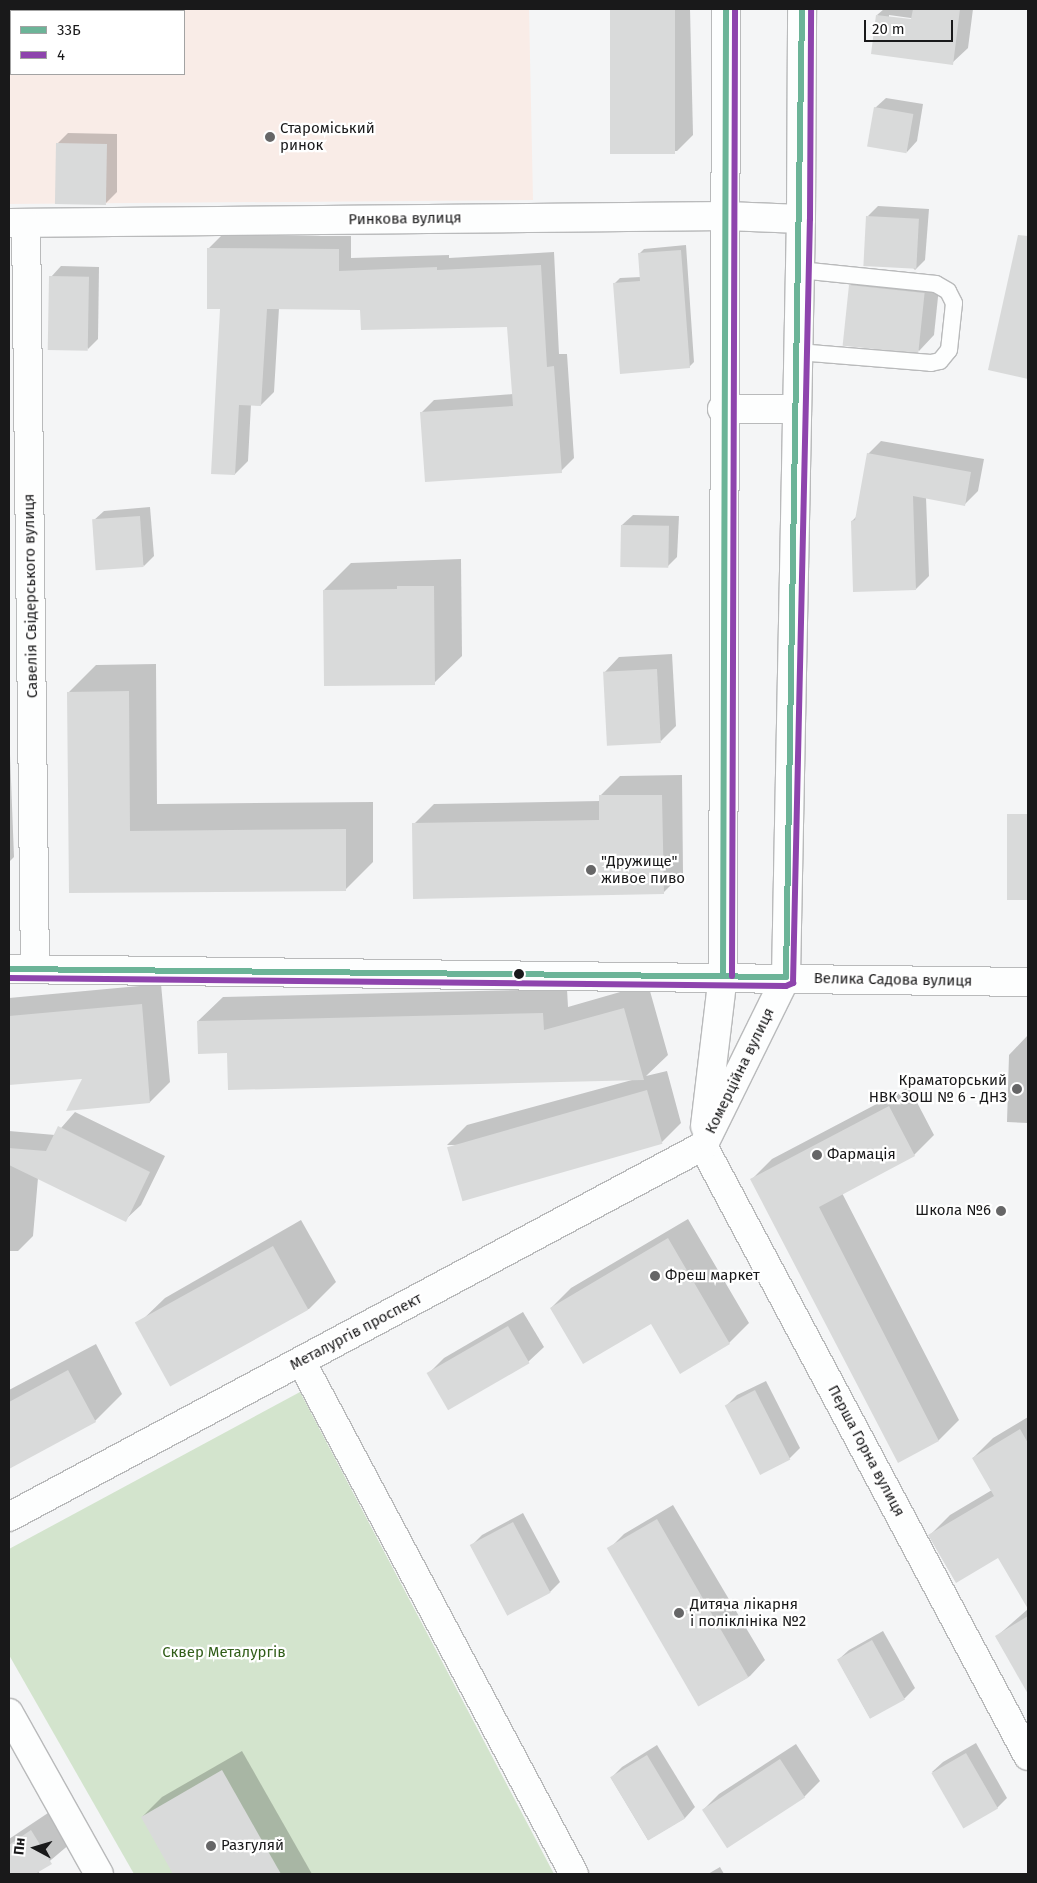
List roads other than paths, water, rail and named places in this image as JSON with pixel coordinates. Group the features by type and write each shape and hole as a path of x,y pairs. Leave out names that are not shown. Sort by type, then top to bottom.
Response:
{"street":[{"name":"Комерційна вулиця","path":"703,1146 723,976 722,409 726,216 726,9"},
{"name":"Комерційна вулиця","path":"703,1146 786,978 801,218 802,9"},
{"name":"Ринкова вулиця","path":"18,223 726,216 801,218"},
{"name":"Савелія Свідерського вулиця","path":"18,223 22,969"},
{"path":"722,409 796,409"},
{"name":"Велика Садова вулиця","path":"22,969 723,976 1028,982"},
{"name":"Металургів проспект","path":"9,1517 703,1146"},
{"name":"Перша Горна вулиця","path":"703,1146 1028,1756"},
{"path":"301,1361 574,1874"},
{"path":"9,1713 99,1874"}],"lane":[{"path":"798,352 931,364 940,361 949,350 954,303 948,291 936,284 800,270"}],"place":[{"name":"Староміський ринок","path":"270,137"},
{"name":"\"Дружище\" живое пиво","path":"591,870"},
{"name":"Краматорський НВК ЗОШ № 6 - ДНЗ","path":"1017,1089"},
{"name":"Фармація","path":"817,1155"},
{"name":"Школа №6","path":"1001,1211"},
{"name":"Фреш маркет","path":"655,1276"},
{"name":"Дитяча лікарня і поліклініка №2","path":"679,1613"},
{"name":"Разгуляй","path":"211,1846"}],"park label":[{"name":"Сквер Металургів","path":"224,1653"}]}
